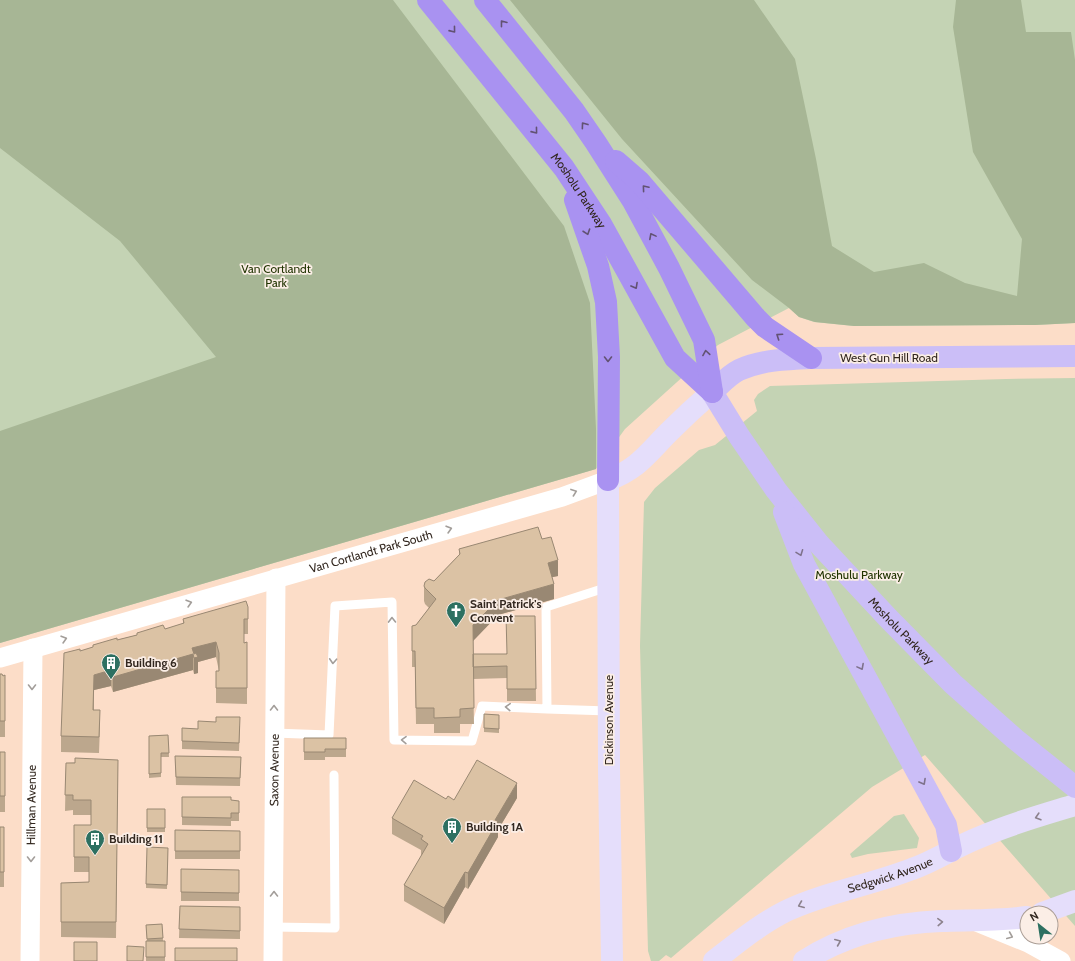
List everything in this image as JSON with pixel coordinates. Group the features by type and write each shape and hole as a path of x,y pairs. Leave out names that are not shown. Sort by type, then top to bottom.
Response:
{"highway":[{"name":"Mosholu Parkway","path":"428,0 564,168 601,224 675,358 712,392"},
{"name":"Mosholu Parkway","path":"485,0 574,111 629,195 651,233 704,340 712,392"},
{"path":"596,143 639,181 765,327 811,358"},
{"path":"564,168 598,266 606,302 609,356 608,480"}],"main road":[{"name":"West Gun Hill Road","path":"712,392 731,375 740,370 775,360 811,358 1075,356"},
{"name":"Van Cortlandt Park South","path":"608,480 638,464 712,392"},
{"name":"Mosholu Parkway","path":"712,392 739,436 776,490 819,544 942,673 988,715 1075,787"},
{"name":"Dickinson Avenue","path":"608,480 608,711 612,961"},
{"path":"776,490 804,564 938,809 946,825 951,851"},
{"name":"Sedgwick Avenue","path":"724,958 757,928 787,911 838,892 912,870 942,857 977,838 1075,805"},
{"path":"1059,907 1075,902"},
{"path":"804,961 830,946 846,939 884,928 941,921 974,921 1019,918"}],"street":[{"name":"Van Cortlandt Park South","path":"0,658 562,497 608,480"},
{"name":"Saxon Avenue","path":"273,961 276,578"},
{"name":"Hillman Avenue","path":"30,961 33,648"},
{"path":"974,921 1028,943 1061,961"}],"lane":[{"path":"547,708 546,607 608,587"},
{"path":"274,733 329,735 336,606 392,602 394,740 472,741 482,706 608,711"},
{"path":"273,927 334,928 334,775"}],"green space":[{"name":"Van Cortlandt Park","path":"0,0 1075,0 1075,323 1035,325 854,326 814,322 799,317 789,308 718,345 625,429 596,469 0,643"},
{"path":"0,0 393,0 564,226 590,303 596,429 596,469 0,643 0,431 216,357 120,241 0,148"},
{"path":"510,0 754,0 795,59 832,246 874,272 924,263 965,283 1017,296 1022,239 973,152 953,27 956,0 1021,0 1026,32 1071,32 1075,60 1075,323 1035,325 854,326 815,322 799,317 752,280 622,139"},
{"name":"Moshulu Parkway","path":"1075,378 1075,926 1059,908 1059,905 1057,905 925,755 872,787 671,958 666,955 659,961 651,961 648,951 640,646 644,502 655,488 699,450 715,445 757,411 754,400 758,394 770,386"},
{"path":"904,814 919,838 917,848 868,854 852,858 850,854 894,816"}],"building":[{"name":"Saint Patrick's Convent","path":"538,527 542,539 551,537 558,560 548,563 554,584 498,600 473,625 474,708 460,709 460,717 434,718 434,708 416,708 415,651 412,651 412,626 416,625 436,599 425,588 425,582 429,579 434,581 460,554 459,549"},
{"name":"Building 6","path":"246,601 248,607 248,619 244,619 244,643 247,642 247,688 216,688 216,671 219,671 219,653 216,642 192,648 194,654 196,653 198,657 194,658 193,654 113,677 111,670 94,675 93,710 100,710 99,737 61,736 64,653 80,649 80,651 93,647 93,645 117,638 117,640 137,635 137,633 163,625 165,629 184,623 183,619"},
{"path":"506,616 535,616 536,689 507,689 507,666 473,667 473,654 507,654"},
{"path":"0,674 3,676 5,675 5,721 0,721"},
{"path":"484,714 499,715 499,729 484,728"},
{"path":"216,717 240,717 239,743 182,741 182,728 198,729 198,721 216,722"},
{"path":"168,735 169,753 161,753 161,773 149,774 149,736"},
{"path":"304,738 346,738 346,749 325,749 325,752 304,752"},
{"path":"0,752 5,752 5,796 0,796"},
{"path":"175,756 241,757 240,778 176,777"},
{"name":"Building 11","path":"75,758 118,760 116,922 61,922 61,883 89,882 89,857 74,857 74,825 91,825 91,800 73,800 73,795 65,795 66,763 75,763"},
{"name":"Building 1A","path":"477,760 517,783 495,820 498,821 468,873 465,872 444,908 404,885 428,844 421,839 423,836 392,818 414,780 446,799 448,796 454,800"},
{"path":"182,797 231,797 231,800 239,801 239,813 231,813 231,818 182,817"},
{"path":"147,809 165,809 165,828 147,828"},
{"path":"0,827 4,827 4,872 0,872"},
{"path":"175,830 240,831 240,851 175,851"},
{"path":"147,847 168,848 167,885 146,884"},
{"path":"181,869 239,870 239,893 181,892"},
{"path":"180,906 240,907 240,931 179,929"},
{"path":"162,924 163,938 147,939 146,925"},
{"path":"146,941 165,941 165,957 146,957"},
{"path":"74,942 97,942 97,961 74,961"},
{"path":"127,946 144,947 143,961 127,961"},
{"path":"175,948 237,948 237,961 175,961"}],"place":[{"name":"Saint Patrick's Convent","path":"456,628"},
{"name":"Building 6","path":"111,680"},
{"name":"Building 1A","path":"452,844"},
{"name":"Building 11","path":"95,856"}]}
